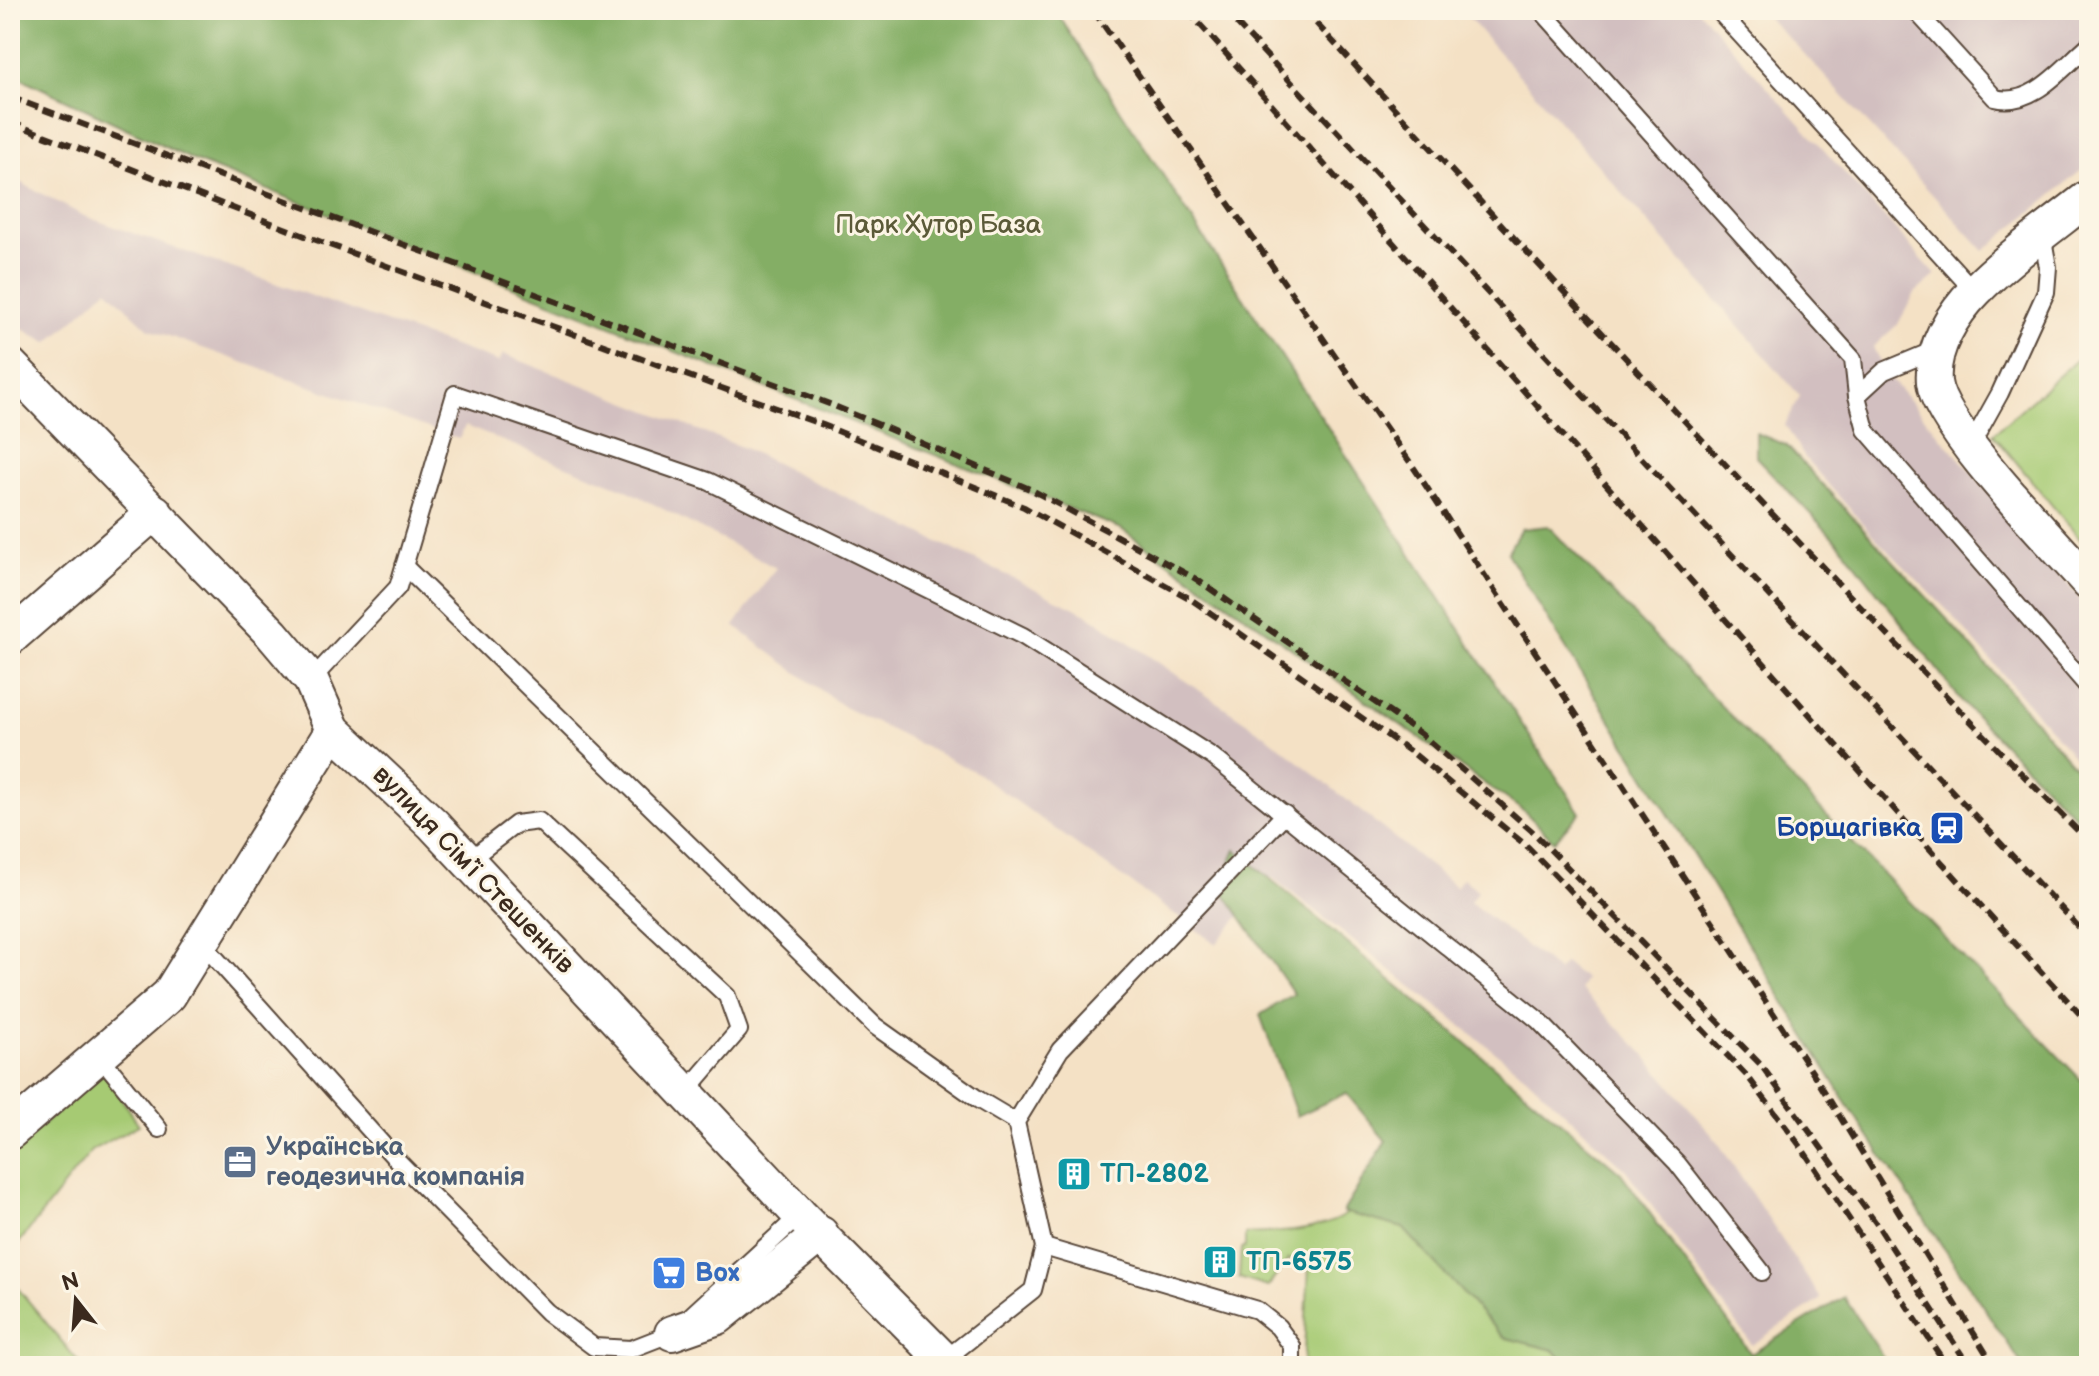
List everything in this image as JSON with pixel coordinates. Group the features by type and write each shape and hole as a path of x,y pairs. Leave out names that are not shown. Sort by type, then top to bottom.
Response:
{"street":[{"path":"2089,197 1974,291 1950,323 1938,348 1934,383 1949,417 2089,583"},
{"name":"вулиця Сімʼї Стешенків","path":"10,365 155,512 311,680 333,730 468,861 811,1224 947,1363"},
{"path":"10,638 155,512"},
{"path":"10,1132 169,995 333,730"},
{"path":"672,1333 718,1317 811,1224"}],"lane":[{"path":"1541,10 1853,359 1857,396 1866,430 2089,688"},
{"path":"1718,10 1974,291"},
{"path":"1915,10 1995,98 2011,103 2033,93 2089,45"},
{"path":"1971,445 2000,393 2046,292 2048,267 2042,234"},
{"path":"1857,396 1884,371 1938,348"},
{"path":"311,680 398,587 455,394 708,481 1023,636 1213,757 1538,1020 1677,1163 1762,1272"},
{"path":"404,566 875,1026 979,1100 1016,1122"},
{"path":"947,1363 1033,1290 1044,1247 1016,1122 1060,1050 1285,814"},
{"path":"468,861 516,824 539,821 727,996 739,1030 686,1092"},
{"path":"201,942 394,1157 547,1312 594,1347 631,1349 672,1333"},
{"path":"99,1055 159,1129"},
{"path":"1044,1247 1257,1310 1278,1327 1292,1346 1292,1366"}],"shaded area":[{"path":"1462,10 1698,10 1936,275 1915,293 1898,324 1873,347 1884,371 2089,609 2089,774 1951,614 1872,534 1805,458 1785,425 1800,396"},
{"path":"1759,10 2089,10 2089,164 1984,251 1798,47"},
{"path":"10,177 84,216 499,362 503,354 744,448 1087,614 1268,737 1456,887 1463,878 1478,891 1470,902 1558,971 1565,963 1585,979 1580,989 1642,1052 1717,1141 1821,1299 1752,1345 1626,1170 1528,1078 1272,877 1216,944 974,771 844,707 734,626 776,568 625,489 465,426 459,439 149,329 107,289 48,343 10,322"}],"green space":[{"name":"Парк Хутор База","path":"10,10 1055,10 1580,813 1554,841 1525,812 1121,529 193,160 10,73"},
{"path":"2089,349 2089,550 1993,434"},
{"path":"1756,433 1786,445 1946,618 2089,783 2089,831 1964,704 1844,549 1756,457"},
{"path":"1548,526 2089,1088 2089,1366 2023,1366 1851,1110 1507,553 1521,529"},
{"path":"1236,850 1621,1173 1751,1354 1844,1297 1889,1366 1568,1366 1554,1350 1503,1337 1403,1228 1343,1212 1386,1141 1346,1093 1297,1116 1260,1015 1294,994 1220,887"},
{"path":"102,1070 139,1125 92,1150 10,1254 10,1155"},
{"path":"1348,1213 1403,1227 1503,1337 1554,1350 1568,1366 1303,1366 1309,1268 1288,1259 1268,1287 1239,1278 1245,1234 1312,1228"},
{"path":"10,1276 15,1285 82,1366 10,1366"}],"railway":[{"path":"1093,10 1414,468 1816,1078 1994,1366"},
{"path":"1187,10 1748,646 2089,1024"},
{"path":"1224,10 2089,938"},
{"path":"1304,10 1693,430 2089,842"},
{"path":"10,97 832,405 1030,489 1196,579 1421,734 1532,831 1761,1065 1876,1223 1969,1366"},
{"path":"10,122 305,236 823,425 1024,507 1189,598 1414,754 1528,847 1748,1077 1801,1147 1947,1366"}],"place":[{"name":"Борщагівка","path":"1947,828"},
{"name":"Українська геодезична компанія","path":"240,1162"},
{"name":"ТП-2802","path":"1074,1174"},
{"name":"ТП-6575","path":"1220,1262"},
{"name":"Box","path":"669,1273"}]}
